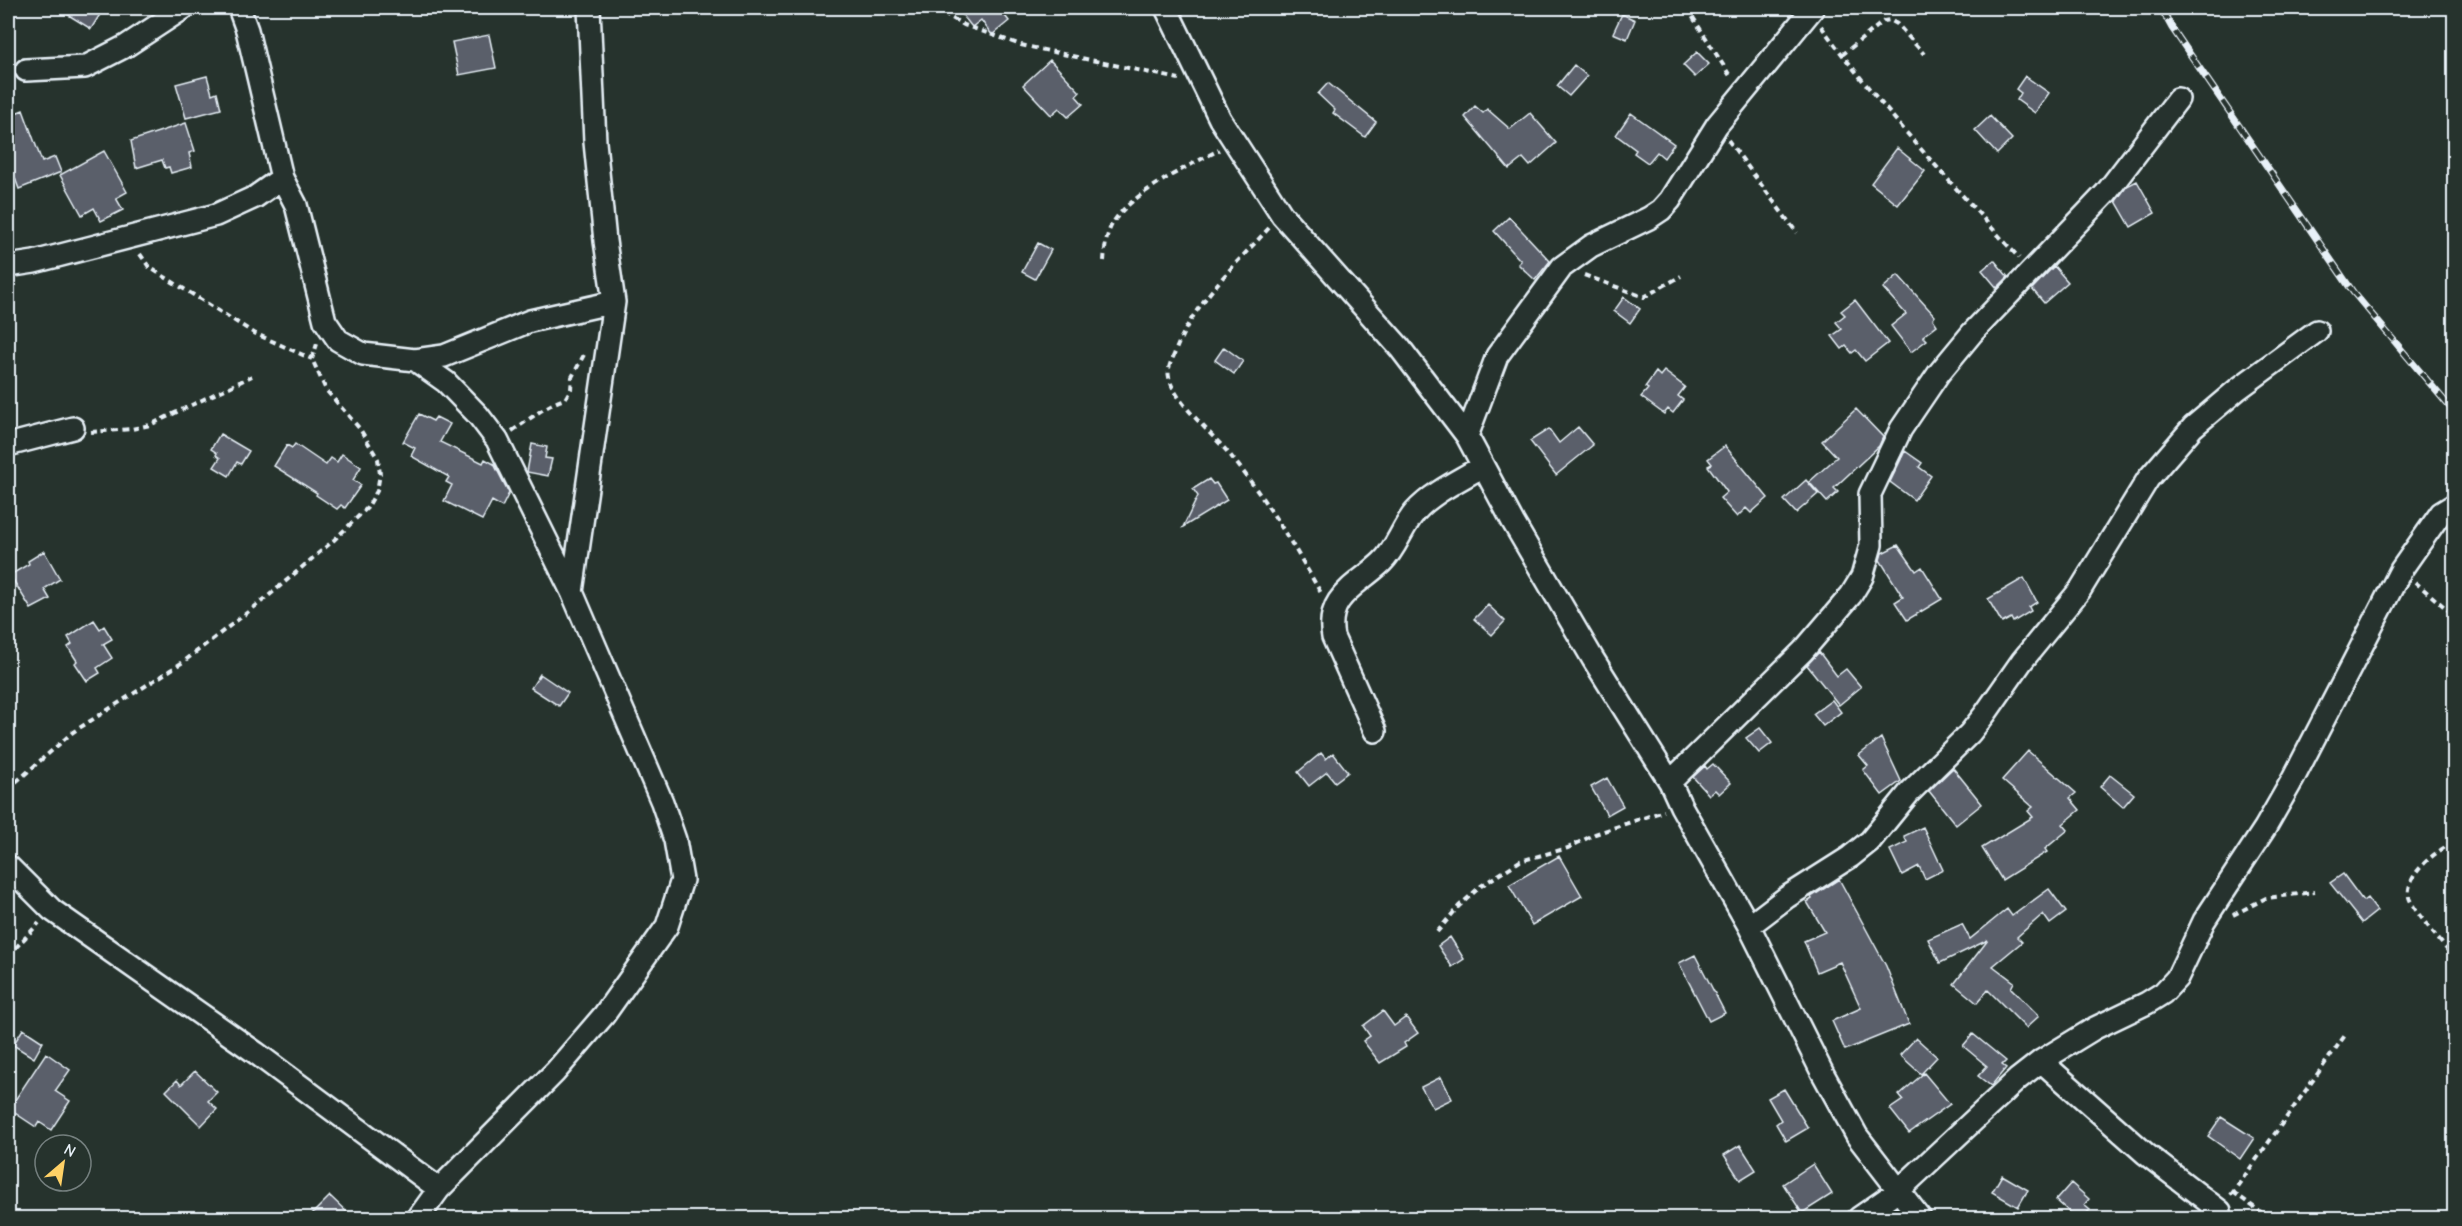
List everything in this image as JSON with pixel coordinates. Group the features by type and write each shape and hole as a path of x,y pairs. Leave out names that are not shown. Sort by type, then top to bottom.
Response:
{"street":[{"path":"26,70 85,67 126,46 184,8"},
{"path":"239,8 247,30 282,178 296,206 325,321 338,340 363,354 415,360 444,356 530,321 614,302"},
{"path":"572,592 614,302 595,142 590,8"},
{"path":"1166,8 1200,82 1233,143 1282,215 1400,348 1467,436 1513,522 1587,649 1670,782 1681,806 1749,926 1822,1072 1857,1136 1920,1218"},
{"path":"1467,436 1497,356 1562,267 1591,246 1650,218 1671,200 1717,125 1812,9"},
{"path":"1670,782 1803,651 1851,595 1862,577 1871,545 1870,494 1901,429 1939,373 1972,333 2106,193 2178,99"},
{"path":"8,266 34,262 216,215 255,197 282,178"},
{"path":"1749,926 1787,897 1850,857 1870,841 1916,786 1970,733 1985,714 2022,661 2080,590 2148,479 2186,435 2238,389 2317,331"},
{"path":"415,360 446,382 478,415 497,440 572,592 662,802 675,840 682,880 667,926 604,1015 547,1080 439,1189 418,1218"},
{"path":"8,445 73,428"},
{"path":"1375,731 1333,637 1330,623 1332,612 1348,590 1383,561 1414,513 1432,496 1483,466"},
{"path":"1859,1218 1898,1191 2018,1079 2041,1061 2095,1028 2147,1003 2163,993 2176,978 2204,921 2265,828 2293,779 2401,570 2442,513 2454,505"},
{"path":"8,866 52,910 256,1053 439,1189"},
{"path":"2041,1061 2146,1154 2220,1211"}],"path":[{"path":"934,8 964,26 1021,45 1154,75 1200,82"},
{"path":"1687,8 1742,95"},
{"path":"1812,9 1842,55 1898,124 2031,272"},
{"path":"1842,55 1884,21 1890,20 1897,24 1924,54"},
{"path":"1717,125 1797,233"},
{"path":"1104,261 1109,233 1114,221 1124,209 1172,174 1233,143"},
{"path":"1282,215 1202,302 1181,333 1168,376 1185,405 1230,455 1289,537 1332,612"},
{"path":"8,789 73,732 183,662 257,605 368,508 377,492 380,474 378,459 360,429 326,390 312,359 254,333 149,267 129,238"},
{"path":"1562,267 1644,297 1681,276"},
{"path":"312,359 325,321"},
{"path":"508,434 544,411 551,402 565,399 589,346"},
{"path":"73,428 88,432 132,429 150,425 252,376"},
{"path":"2401,570 2454,615"},
{"path":"1437,932 1459,906 1481,886 1521,861 1568,848 1595,834 1681,806"},
{"path":"2454,843 2439,849 2423,866 2410,882 2409,898 2454,958"},
{"path":"2224,920 2266,898 2315,892"},
{"path":"8,956 52,910"},
{"path":"2220,1211 2346,1034"},
{"path":"2233,1192 2269,1218"}],"building":[{"path":"57,8 104,8 91,29"},
{"path":"957,8 999,8 1009,21 992,35 981,20 972,27"},
{"path":"1622,14 1635,20 1627,39 1613,33"},
{"path":"489,35 496,68 459,75 452,42"},
{"path":"1697,52 1709,64 1695,77 1683,65"},
{"path":"1050,60 1080,92 1076,96 1083,104 1068,117 1059,108 1051,115 1023,85"},
{"path":"1574,65 1587,76 1569,96 1557,86"},
{"path":"207,76 212,94 217,92 221,109 186,118 176,84"},
{"path":"2025,76 2049,93 2035,113 2017,100 2021,93 2016,89"},
{"path":"1328,83 1376,122 1365,137 1333,113 1335,110 1318,94"},
{"path":"1475,106 1483,113 1487,109 1510,129 1530,113 1556,143 1530,166 1523,158 1509,169 1465,117"},
{"path":"23,110 42,162 55,157 61,172 19,189 8,159 8,116"},
{"path":"1631,113 1674,144 1664,158 1657,152 1648,163 1634,153 1636,150 1616,135"},
{"path":"1990,116 2012,139 1997,154 1975,130"},
{"path":"186,123 195,151 189,153 192,167 171,173 169,167 165,168 162,160 136,168 131,141"},
{"path":"1897,148 1925,171 1898,205 1871,183"},
{"path":"104,151 127,192 116,198 123,210 101,221 94,208 82,215 60,175"},
{"path":"2137,181 2155,213 2131,227 2116,201 2127,186"},
{"path":"1509,217 1550,261 1535,280 1518,264 1521,261 1494,231"},
{"path":"1038,243 1051,250 1035,279 1022,272"},
{"path":"1994,260 2008,277 1997,288 1982,270"},
{"path":"2054,266 2068,282 2044,303 2032,289"},
{"path":"1898,275 1935,316 1933,319 1937,325 1923,336 1927,340 1911,352 1891,326 1906,314 1883,288"},
{"path":"1624,297 1640,309 1630,323 1614,311"},
{"path":"1855,300 1888,343 1865,361 1856,350 1852,353 1846,346 1842,349 1832,336 1842,329 1836,322 1845,315 1841,311"},
{"path":"1224,347 1243,361 1234,374 1215,360"},
{"path":"1664,371 1685,387 1678,396 1683,400 1673,413 1668,409 1664,414 1641,397 1648,389 1645,387 1656,372 1660,376"},
{"path":"1856,409 1883,437 1879,446 1834,488 1838,492 1827,502 1809,482 1837,457 1822,441"},
{"path":"419,414 433,421 436,417 450,424 440,442 483,463 485,459 494,464 509,493 502,507 492,501 482,520 444,501 452,485 446,482 449,477 411,456 415,448 403,442"},
{"path":"1578,427 1593,445 1556,475 1530,441 1549,429 1559,443"},
{"path":"220,434 249,451 241,464 237,462 229,476 214,467 220,458 211,449"},
{"path":"295,444 326,465 331,458 337,462 342,454 361,467 353,480 361,485 345,508 341,505 337,509 316,495 317,493 274,466 287,445 292,448"},
{"path":"532,444 547,447 545,458 552,459 548,476 527,472"},
{"path":"1725,446 1768,498 1751,513 1746,508 1737,517 1720,498 1727,492 1708,466 1712,464 1708,459"},
{"path":"1905,451 1922,463 1919,467 1931,476 1914,500 1890,482"},
{"path":"1209,479 1213,484 1216,483 1227,500 1183,527 1198,496 1193,489"},
{"path":"1806,480 1818,494 1796,513 1784,500"},
{"path":"1898,545 1916,571 1922,567 1942,599 1907,620 1895,602 1903,597 1880,560 1882,553"},
{"path":"44,551 60,579 44,589 50,599 31,609 10,575 29,564 28,561"},
{"path":"2024,578 2037,602 2029,607 2031,611 2013,622 2011,618 2002,623 1988,599"},
{"path":"1488,605 1505,621 1492,635 1474,619"},
{"path":"94,620 100,629 104,626 112,639 103,644 112,658 97,668 100,673 87,681 68,647 72,644 68,637"},
{"path":"1819,652 1837,676 1846,669 1861,687 1839,705 1807,665"},
{"path":"540,674 568,693 559,706 531,688"},
{"path":"1832,700 1841,712 1823,726 1813,714"},
{"path":"1760,728 1772,743 1759,753 1746,738"},
{"path":"1881,738 1901,781 1882,795 1863,770 1868,766 1859,755"},
{"path":"2028,751 2076,793 2070,798 2080,810 2063,824 2068,830 2045,849 2047,852 2002,880 1982,848 2033,817 2028,811 2033,807 2002,780"},
{"path":"1321,753 1326,759 1333,753 1348,772 1335,782 1327,772 1309,786 1298,772"},
{"path":"1713,764 1731,783 1719,794 1715,790 1709,795 1693,777 1705,766 1707,769"},
{"path":"1953,768 1982,804 1956,825 1929,791"},
{"path":"2110,775 2134,794 2123,807 2100,787"},
{"path":"1607,778 1623,806 1607,815 1591,787"},
{"path":"1923,827 1943,870 1925,879 1919,866 1902,875 1890,850 1907,842 1904,836"},
{"path":"1559,856 1582,896 1532,925 1509,885"},
{"path":"2343,874 2363,901 2367,898 2377,911 2362,923 2330,883"},
{"path":"1839,879 1886,966 1909,1024 1845,1050 1832,1021 1861,1008 1840,962 1817,972 1804,941 1825,932 1807,902"},
{"path":"2049,889 2066,912 2050,924 2043,914 2017,937 2022,942 1993,966 2014,982 2011,988 2039,1016 2026,1028 1988,990 1977,1003 1954,984 1988,940 1940,963 1928,939 1962,924 1970,939 2007,909 2012,916"},
{"path":"1450,937 1464,959 1452,967 1438,946"},
{"path":"1695,955 1725,1013 1709,1021 1679,963"},
{"path":"1383,1011 1394,1026 1406,1017 1418,1033 1404,1043 1406,1047 1380,1063 1363,1041 1370,1036 1363,1026"},
{"path":"23,1029 43,1042 34,1058 13,1045"},
{"path":"1973,1034 2006,1061 2002,1065 2006,1068 1991,1086 1978,1076 1987,1066 1963,1046"},
{"path":"1916,1038 1937,1057 1921,1074 1900,1055"},
{"path":"46,1053 70,1070 55,1091 70,1101 51,1130 39,1122 36,1127 9,1109"},
{"path":"195,1071 217,1092 208,1101 217,1109 201,1126 166,1091 177,1080 181,1085"},
{"path":"1924,1073 1950,1104 1909,1133 1890,1109 1903,1100 1899,1095"},
{"path":"1441,1077 1452,1099 1433,1108 1421,1087"},
{"path":"1784,1089 1808,1128 1786,1141 1776,1124 1781,1120 1768,1098"},
{"path":"2221,1117 2254,1138 2240,1159 2208,1136"},
{"path":"1740,1145 1756,1170 1740,1180 1724,1155"},
{"path":"1813,1164 1832,1194 1802,1213 1783,1184"},
{"path":"2002,1175 2028,1190 2018,1207 1992,1192"},
{"path":"2071,1183 2089,1199 2084,1205 2090,1210 2081,1218 2076,1218 2056,1200"},
{"path":"330,1196 353,1218 308,1218"}],"railway":[{"path":"2161,8 2172,28 2353,292 2454,412"}]}
